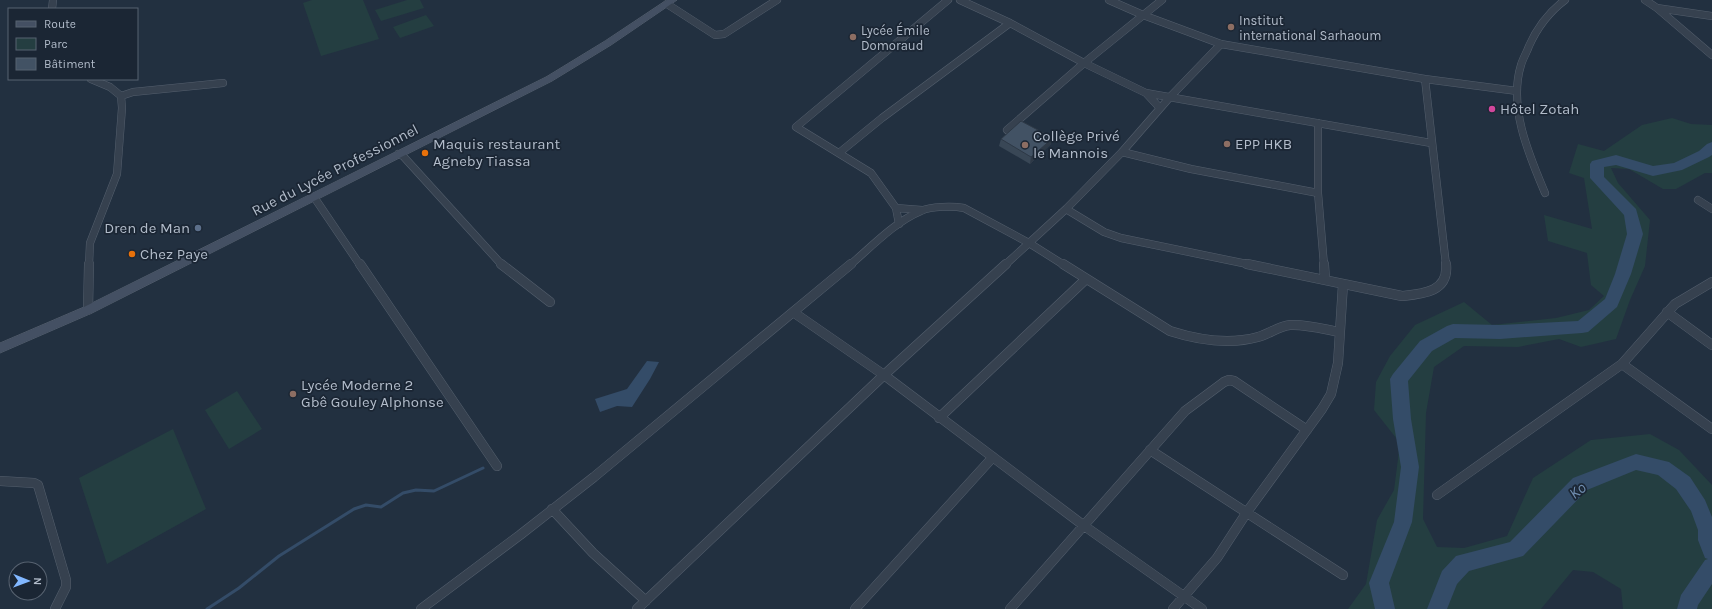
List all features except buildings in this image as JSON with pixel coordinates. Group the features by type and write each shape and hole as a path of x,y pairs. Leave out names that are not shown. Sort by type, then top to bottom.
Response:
{"main road":[{"name":"Rue du Lycée Professionnel","path":"0,348 88,310 550,79 670,2"}],"street":[{"path":"670,2 715,35 719,35 724,34 777,0"},
{"path":"899,224 896,208 871,173 798,129 797,125 948,0"},
{"path":"960,0 1010,23 1084,63 1146,92 1431,143"},
{"path":"1109,0 1143,15 1221,44 1425,79 1517,91"},
{"path":"1007,130 1084,63 1162,0"},
{"path":"1545,194 1530,158 1522,125 1517,91 1521,66 1538,29 1559,4 1565,0"},
{"path":"1645,0 1712,55"},
{"path":"1656,8 1712,16"},
{"path":"839,153 889,113 1010,23"},
{"path":"637,609 884,375 1066,209 1122,152 1170,97 1188,81 1221,44"},
{"path":"1066,209 1104,232 1121,238 1402,296 1424,294 1437,290 1447,273 1431,143 1425,79"},
{"path":"88,310 88,256 90,243 117,174 122,108 121,96 110,87 93,80"},
{"path":"121,96 133,92 223,84"},
{"path":"1146,92 1160,108"},
{"path":"1318,123 1318,193 1325,280"},
{"path":"1122,152 1191,169 1318,193"},
{"path":"401,154 504,267 550,302"},
{"path":"314,197 497,466"},
{"path":"1698,200 1712,209"},
{"path":"896,208 922,210 956,206 964,208 1028,244 1170,331 1185,336 1208,340 1235,340 1258,337 1288,325 1301,325 1339,332"},
{"path":"421,609 606,467 899,224 922,210"},
{"path":"939,418 1085,280"},
{"path":"1437,495 1622,364 1675,304 1712,282"},
{"path":"1173,609 1217,558 1247,512 1322,409 1331,394 1338,363 1343,284"},
{"path":"792,312 884,375 939,418 1083,525 1202,609"},
{"path":"1667,312 1712,345"},
{"path":"1622,364 1712,429"},
{"path":"1010,609 1083,525 1185,412 1224,382 1229,380 1234,381 1307,430"},
{"path":"1150,450 1343,574"},
{"path":"855,609 993,457"},
{"path":"0,481 34,483 38,485 66,580 66,587 55,609"},
{"path":"552,509 593,553 646,601"}],"green space":[{"path":"312,0 363,0 379,39 321,56 303,3"},
{"path":"407,0 420,0 424,8 381,21 375,10"},
{"path":"426,15 434,26 400,38 393,27"},
{"path":"1672,118 1691,124 1712,125 1712,173 1705,173 1676,189 1663,189 1629,169 1611,168 1618,183 1650,220 1645,266 1630,300 1616,339 1581,347 1559,339 1518,347 1464,346 1434,367 1426,413 1423,519 1437,547 1464,548 1507,536 1533,478 1591,440 1650,434 1679,450 1712,485 1712,609 1623,609 1621,589 1593,572 1573,570 1541,609 1348,609 1366,584 1377,520 1394,490 1400,443 1374,410 1376,382 1390,356 1415,325 1464,302 1492,325 1556,318 1589,310 1604,296 1591,285 1587,253 1548,241 1544,215 1592,229 1584,178 1569,173 1578,144 1604,151 1642,125"},
{"path":"237,391 262,429 229,449 205,410"},
{"path":"173,429 206,509 107,564 79,478"}],"water":[{"path":"647,361 659,362 632,407 617,406 600,412 595,399 627,389"}],"waterway":[{"path":"1385,609 1379,583 1403,522 1410,467 1402,419 1399,379 1426,346 1453,331 1500,332 1582,327 1611,303 1623,274 1635,234 1631,213 1597,178 1597,164 1616,160 1653,171 1677,167 1704,154 1712,147"},
{"name":"Ko","path":"1437,609 1449,578 1463,563 1516,550 1580,484 1636,462 1663,468 1683,483 1698,506 1708,530 1708,540 1712,552"},
{"path":"207,609 239,588 279,556 354,509 366,505 381,507 403,493 416,490 434,491 483,468"},
{"name":"Ko","path":"1687,609 1688,602 1712,567"}],"place":[{"name":"Institut international Sarhaoum","path":"1231,27"},
{"name":"Lycée Émile Domoraud","path":"853,37"},
{"name":"Hôtel Zotah","path":"1492,109"},
{"name":"EPP HKB","path":"1227,144"},
{"name":"Collège Privé le Mannois","path":"1025,145"},
{"name":"Maquis restaurant Agneby Tiassa","path":"425,153"},
{"name":"Dren de Man","path":"198,228"},
{"name":"Chez Paye","path":"132,254"},
{"name":"Lycée Moderne 2 Gbê Gouley Alphonse","path":"293,394"}]}
